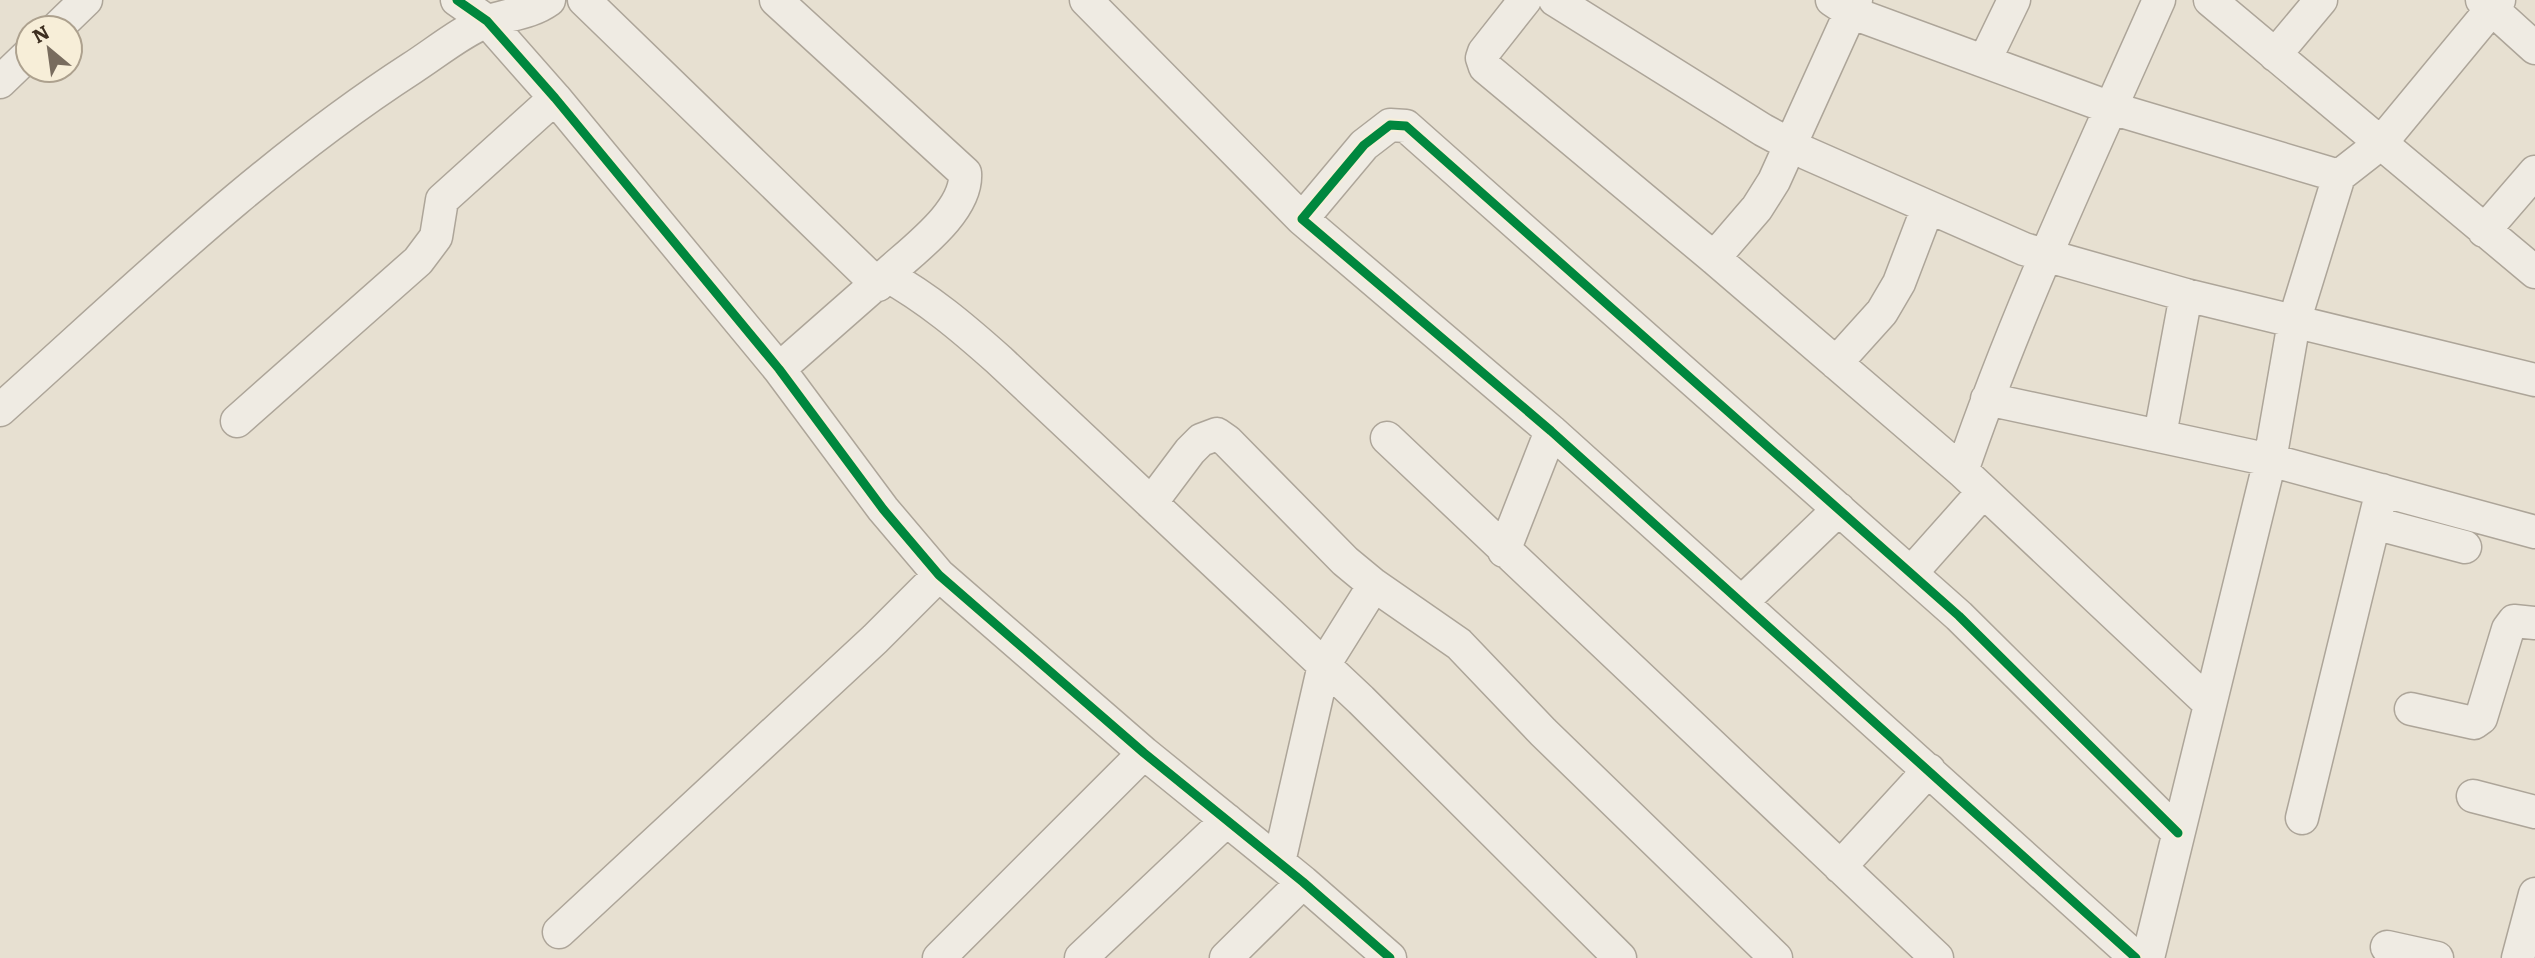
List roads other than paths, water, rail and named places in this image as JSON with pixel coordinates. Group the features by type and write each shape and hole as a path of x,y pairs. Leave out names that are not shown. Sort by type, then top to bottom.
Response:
{"street":[{"path":"72,14 86,0"},
{"path":"457,0 487,21 555,98 779,369 883,509 939,575 1144,753 1291,872 1385,956"},
{"path":"0,410 238,197 325,128 412,68 487,21 521,14 549,0"},
{"path":"584,0 882,280 947,313 1324,665 1620,958"},
{"path":"776,0 965,173 962,197 948,216 882,280 779,369"},
{"path":"1086,0 1302,219 1551,431 2136,958"},
{"path":"1525,0 1482,58 1489,71 1714,258 1972,482 2210,704"},
{"path":"1555,0 1763,130 1928,207 2045,257 2186,295 2535,380"},
{"path":"1985,60 2014,0"},
{"path":"1911,573 1972,482 1987,399 2045,257 2159,0"},
{"path":"2210,0 2535,272"},
{"path":"2275,55 2321,0"},
{"path":"2148,958 2270,460 2294,322 2339,176 2380,144 2491,3 2535,48"},
{"path":"1714,258 1757,208 1774,181 1846,4 2111,108 2339,176"},
{"path":"0,82 14,68"},
{"path":"237,421 418,261 436,237 442,200 555,98"},
{"path":"1302,219 1364,145 1390,125 1406,126 1959,616 2178,833"},
{"path":"2484,231 2535,172"},
{"path":"1836,363 1882,312 1899,283 1928,207"},
{"path":"2160,435 2186,295"},
{"path":"1987,399 2270,460 2535,532"},
{"path":"1504,551 1551,431"},
{"path":"1152,503 1190,451 1201,440 1217,434 1374,585 1459,644 1543,732 1776,958"},
{"path":"1387,438 1840,867 1920,953"},
{"path":"2302,818 2382,491"},
{"path":"1742,602 1839,509"},
{"path":"2374,523 2465,547"},
{"path":"559,932 875,639 939,575"},
{"path":"1226,958 1291,872 1324,665 1374,585"},
{"path":"2411,709 2474,723 2480,718 2508,629 2514,621 2535,623"},
{"path":"939,958 1144,753"},
{"path":"1840,867 1929,770"},
{"path":"2473,796 2535,812"},
{"path":"1081,958 1227,820"},
{"path":"2518,958 2535,894"},
{"path":"2388,947 2437,958"}]}
